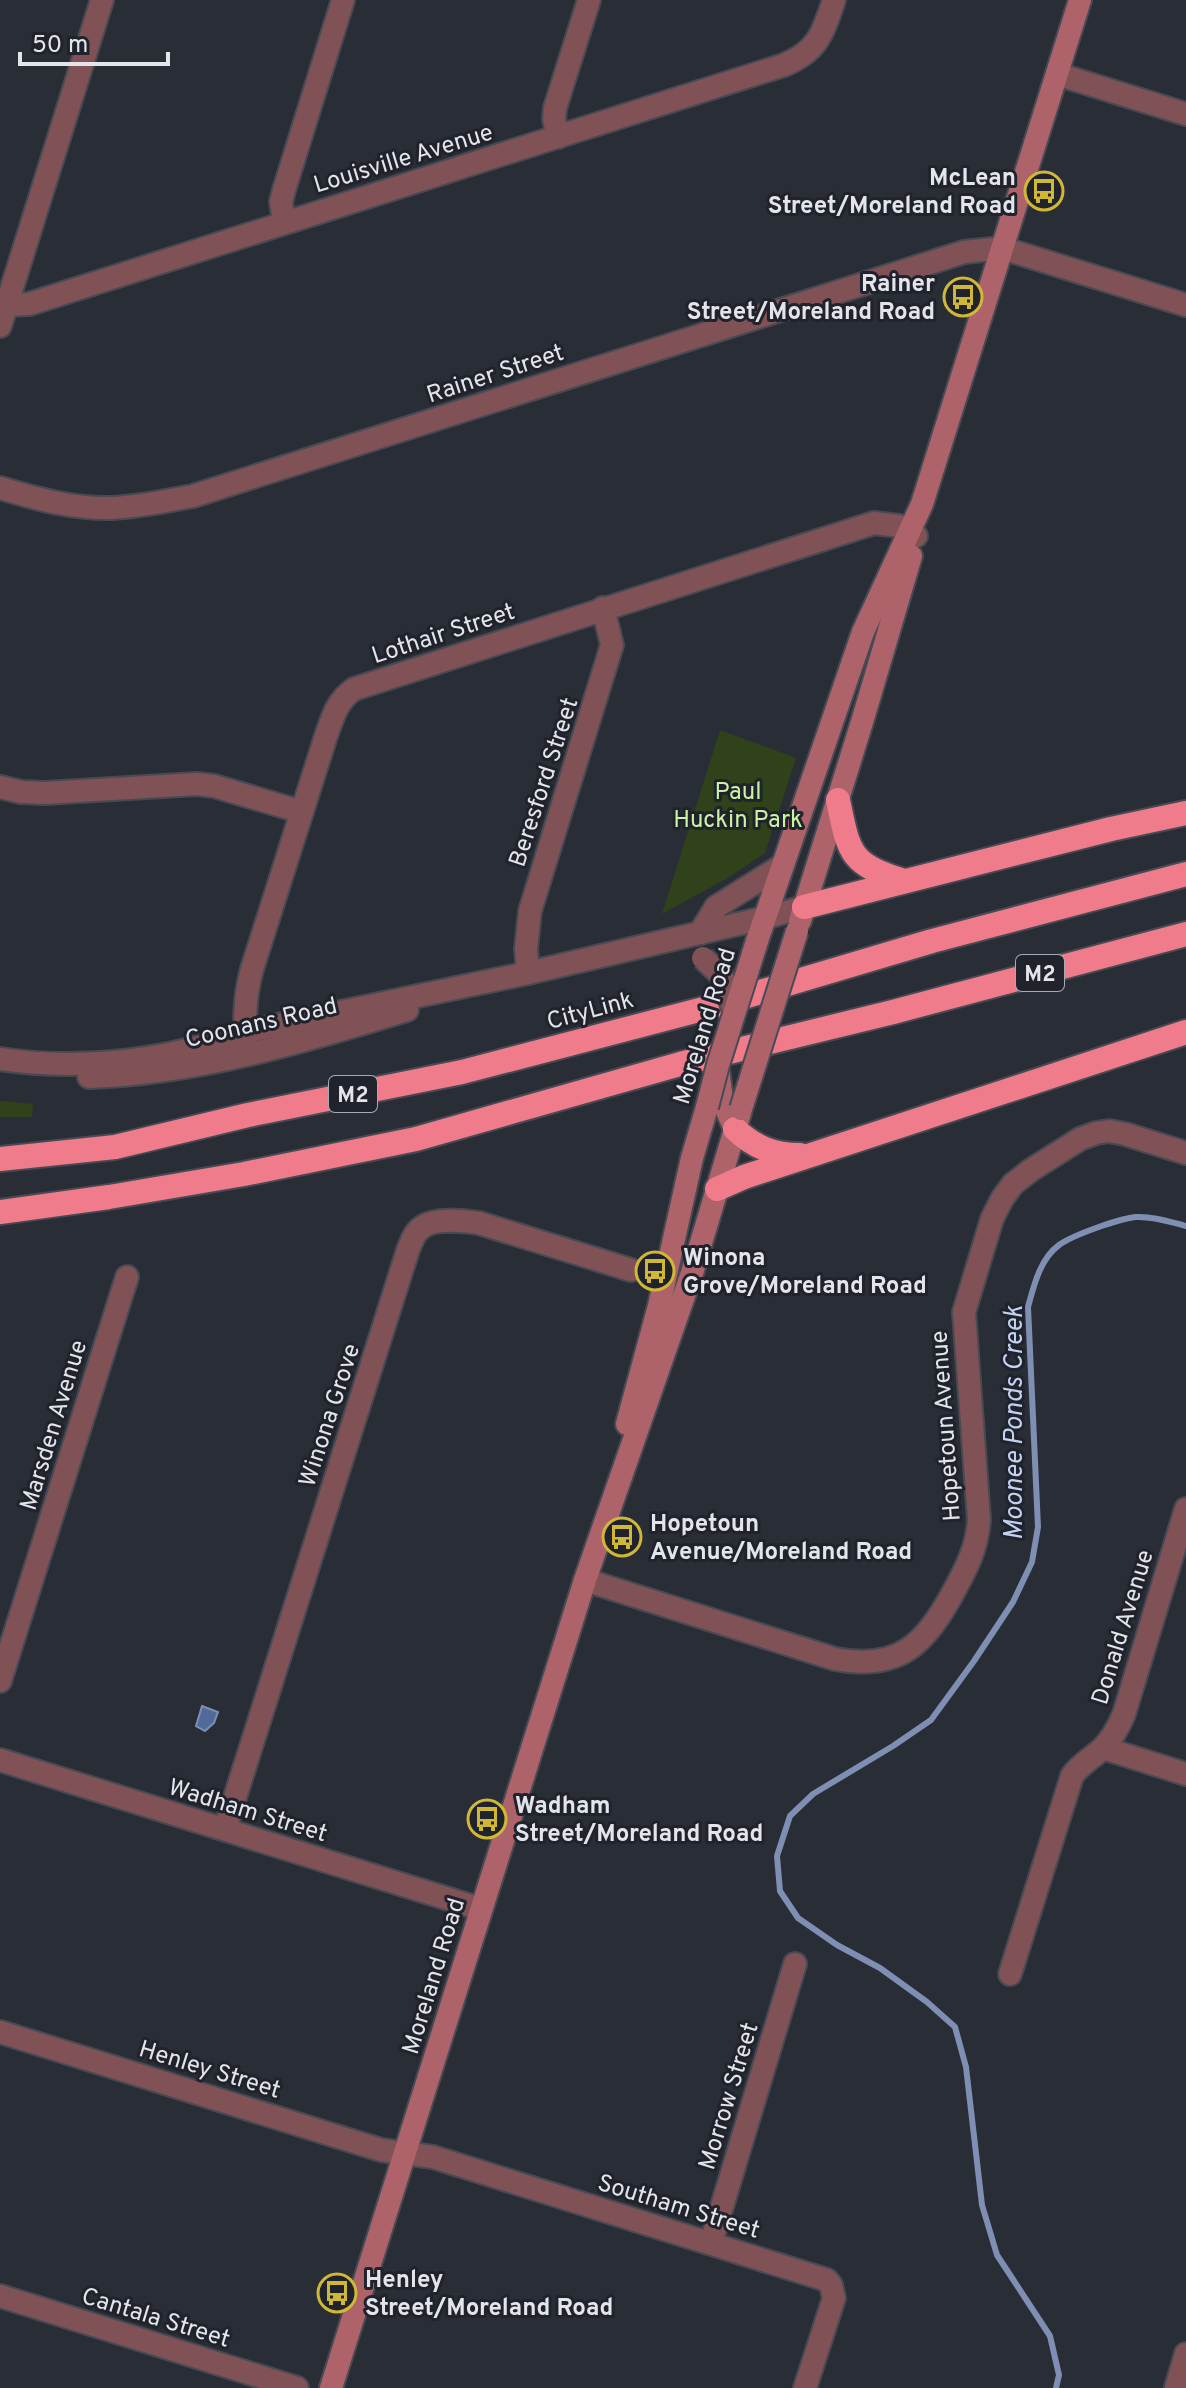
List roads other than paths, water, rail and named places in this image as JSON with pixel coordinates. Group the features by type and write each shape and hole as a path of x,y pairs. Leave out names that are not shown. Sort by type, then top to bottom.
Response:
{"highway":[{"path":"838,800 846,838 854,855 882,874 904,881"},
{"path":"804,907 1186,813"},
{"name":"CityLink","path":"0,1159 115,1147 248,1115 462,1072 703,1009 932,941 1186,874"},
{"name":"M2","path":"0,1212 244,1174 416,1139 680,1064 893,1012 1186,934"},
{"path":"717,1189 744,1177 1186,1032"},
{"path":"727,1113 759,1147 779,1153 805,1155 841,1146"}],"main road":[{"name":"Moreland Road","path":"585,1580 659,1306 688,1173 727,1113 797,931 838,800 922,504 1080,0"},
{"name":"Moreland Road","path":"331,2388 585,1580 651,1396 717,1189 727,1113 718,1065 734,1011 863,632 913,534"}],"street":[{"path":"4,315 102,0"},
{"path":"284,222 281,202 284,190 343,0"},
{"path":"558,137 555,108 589,0"},
{"name":"Louisville Avenue","path":"4,315 29,304 800,59 818,42 834,0"},
{"path":"1057,74 1186,114"},
{"path":"1002,248 1186,305"},
{"name":"Rainer Street","path":"0,488 58,503 96,508 134,506 193,496 950,255 1002,248"},
{"name":"Lothair Street","path":"246,1043 247,988 338,704 354,689 874,523 899,526 913,534"},
{"name":"Beresford Street","path":"528,973 526,949 530,911 612,645 603,608"},
{"path":"0,787 45,793 197,784 214,786 302,812"},
{"path":"700,933 716,907 783,865"},
{"name":"Coonans Road","path":"0,1059 55,1063 108,1062 211,1045 312,1039 528,973 804,907"},
{"path":"665,941 703,958 722,976 734,1011"},
{"name":"Coonans Road","path":"0,1073 70,1078 119,1076 174,1069 246,1043"},
{"name":"Hopetoun Avenue","path":"585,1580 835,1659 857,1663 878,1661 897,1656 914,1645 937,1622 969,1564 978,1535 964,1312 992,1219 1002,1199 1013,1184 1031,1170 1080,1139 1096,1133 1109,1131 1125,1134 1186,1153"},
{"name":"Winona Grove","path":"225,1829 408,1250 418,1230 435,1222 479,1223 631,1270"},
{"name":"Marsden Avenue","path":"0,1681 127,1277"},
{"name":"Donald Avenue","path":"1010,1974 1072,1776 1103,1748 1124,1714 1186,1509"},
{"path":"1103,1748 1186,1774"},
{"name":"Wadham Street","path":"0,1760 481,1909"},
{"name":"Morrow Street","path":"711,2243 795,1964"},
{"name":"Henley Street","path":"0,2032 381,2150 405,2152"},
{"name":"Southam Street","path":"405,2152 433,2157 820,2278 831,2285 834,2298 805,2388"},
{"name":"Cantala Street","path":"0,2296 297,2388"},
{"path":"1176,2388 1186,2354"}],"water":[{"path":"202,1706 218,1712 214,1723 205,1731 196,1726"}],"waterway":[{"name":"Moonee Ponds Creek","path":"1056,2388 1059,2375 1050,2336 997,2255 982,2205 966,2067 955,2027 880,1968 837,1945 798,1918 780,1891 777,1856 790,1816 813,1794 931,1720 1013,1602 1032,1562 1038,1527 1028,1307 1047,1258 1059,1245 1074,1237 1128,1218 1149,1217 1186,1226"}],"place":[{"name":"McLean Street/Moreland Road","path":"1044,191"},
{"name":"Rainer Street/Moreland Road","path":"963,297"},
{"name":"Winona Grove/Moreland Road","path":"655,1271"},
{"name":"Hopetoun Avenue/Moreland Road","path":"622,1537"},
{"name":"Wadham Street/Moreland Road","path":"487,1819"},
{"name":"Henley Street/Moreland Road","path":"337,2293"}],"park label":[{"name":"Paul Huckin Park","path":"738,805"}]}
